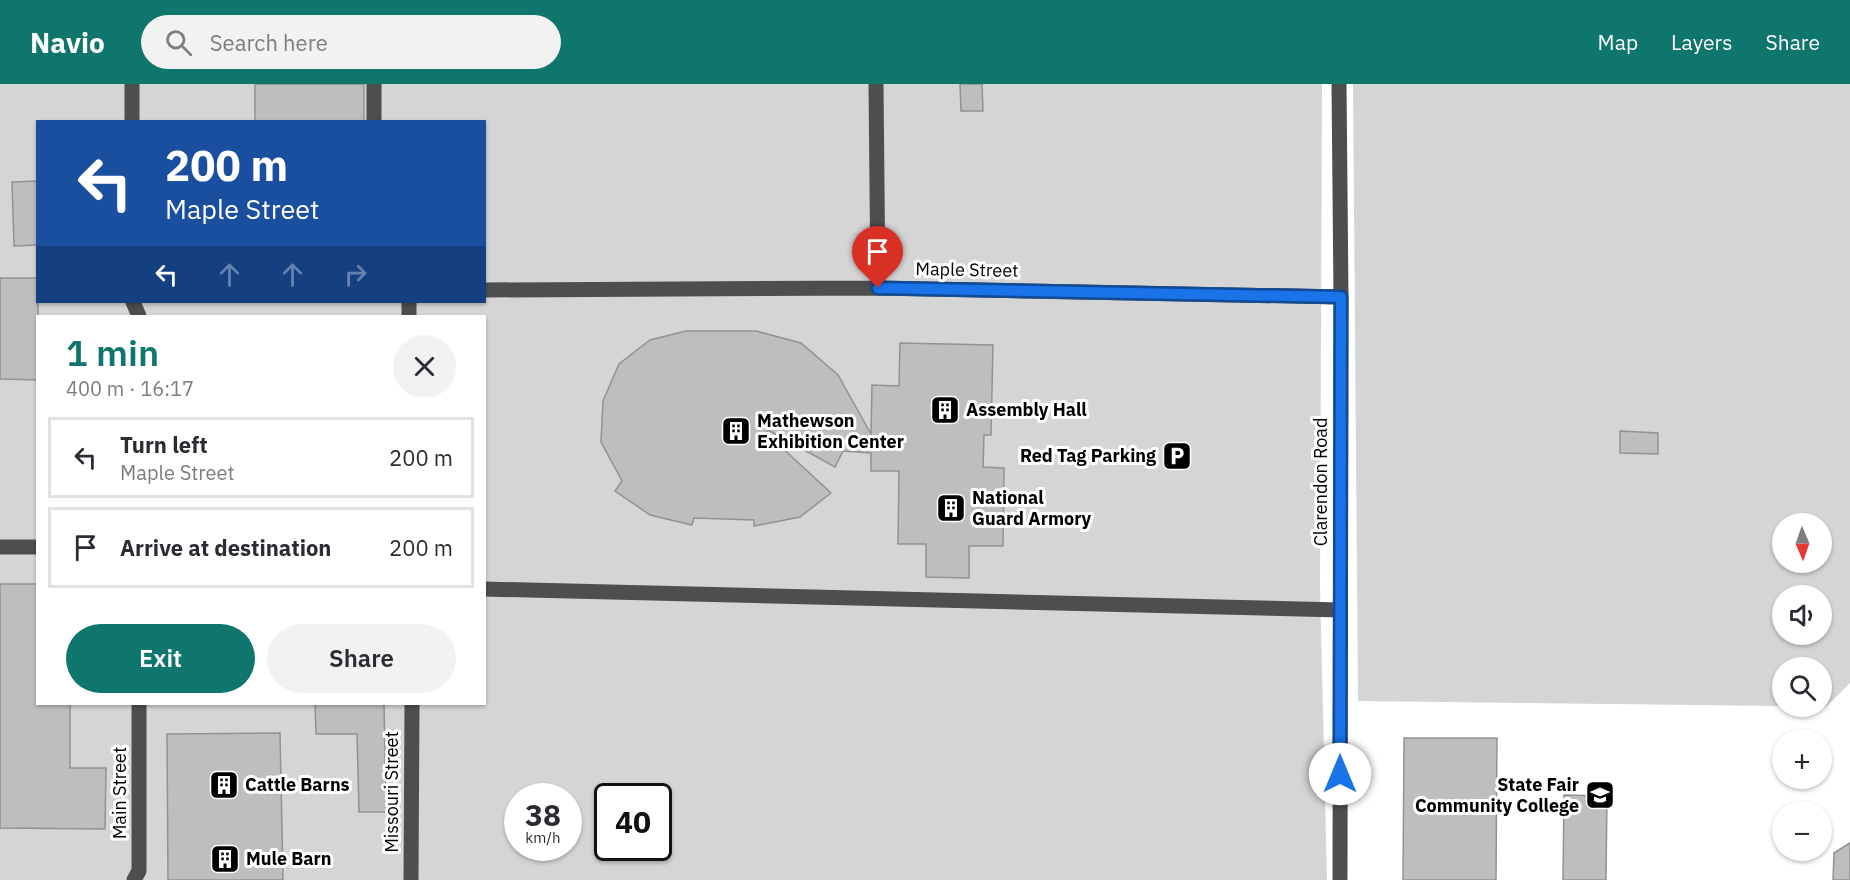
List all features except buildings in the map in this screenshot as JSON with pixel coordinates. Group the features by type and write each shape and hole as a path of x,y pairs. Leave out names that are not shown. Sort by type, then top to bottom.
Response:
{"street":[{"path":"132,84 132,120"},
{"path":"374,84 374,120"},
{"path":"876,84 878,288"},
{"name":"Clarendon Road","path":"1339,84 1340,880"},
{"name":"Maple Street","path":"486,290 878,288 1341,297"},
{"path":"0,547 36,547"},
{"path":"486,589 1340,610"},
{"name":"Main Street","path":"134,880 139,871 139,705"},
{"name":"Missouri Street","path":"411,880 412,705"}],"shaded area":[{"path":"0,84 1322,84 1320,586 1327,880 0,880"},
{"path":"1353,84 1850,84 1850,683 1832,701 1832,657 1772,657 1772,706 1358,701"}],"place":[{"name":"Assembly Hall","path":"945,410"},
{"name":"Mathewson Exhibition Center","path":"736,431"},
{"name":"Red Tag Parking","path":"1177,456"},
{"name":"National Guard Armory","path":"951,508"},
{"name":"Cattle Barns","path":"224,785"},
{"name":"State Fair Community College","path":"1600,795"},
{"name":"Mule Barn","path":"225,859"}],"route":[{"path":"878,288 1341,297 1340,774"}]}
